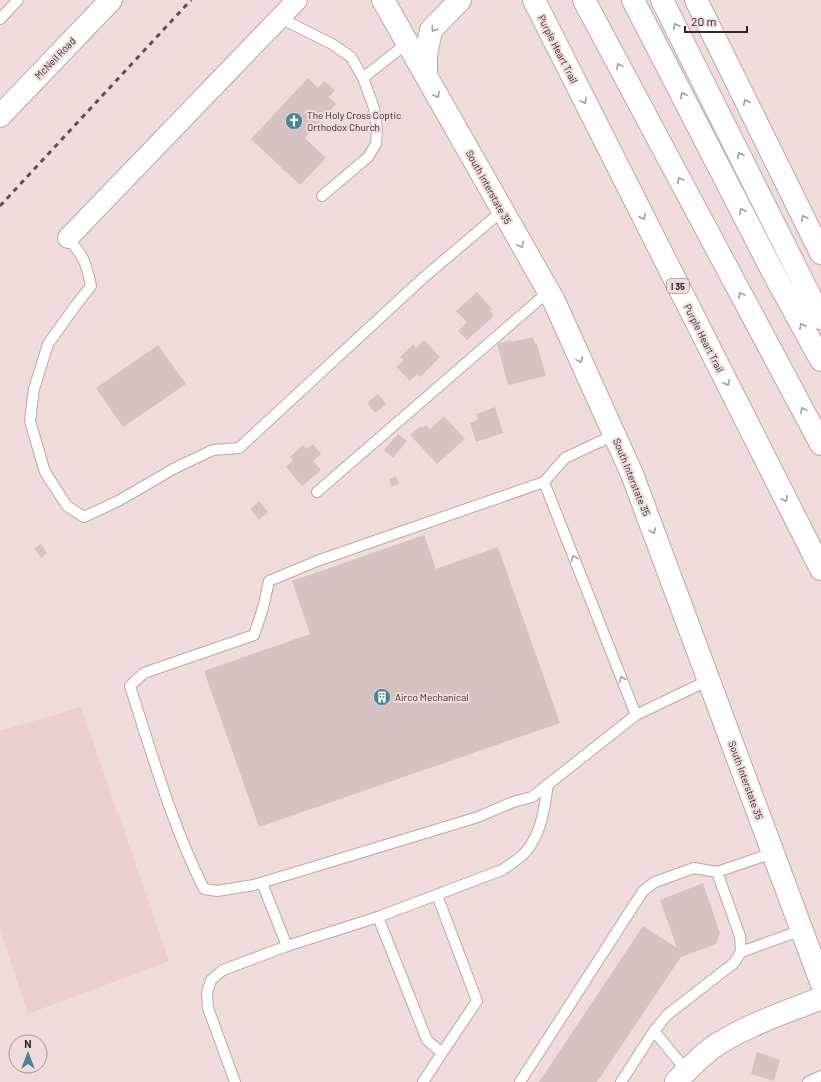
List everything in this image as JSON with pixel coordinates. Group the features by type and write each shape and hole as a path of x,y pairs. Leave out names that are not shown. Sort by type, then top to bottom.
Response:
{"main road":[{"name":"McNeil Road","path":"0,116 111,0"},
{"name":"South Interstate 35","path":"383,0 554,301 632,474 821,982"},
{"path":"426,76 426,55 431,30 460,0"},
{"path":"584,0 821,444"},
{"path":"633,0 776,278 821,360"},
{"path":"662,0 821,318"},
{"path":"696,0 821,253"},
{"name":"Purple Heart Trail","path":"534,2 821,569"},
{"path":"681,1076 712,1048 740,1031 821,998"}],"street":[{"path":"68,238 297,0"}],"lane":[{"path":"0,19 18,0"},
{"path":"280,18 332,44 351,57 362,78 374,108 377,129 376,144 368,157 322,196"},
{"path":"362,78 407,43"},
{"path":"68,238 80,252 87,265 91,286 48,344 34,389 30,421 45,472 67,506 84,517 120,500 175,468 213,450 239,448 422,279 502,210"},
{"path":"317,492 548,292"},
{"path":"614,435 565,458 544,482 317,561 269,580 263,608 254,635 144,673 130,686 160,779 190,862 204,889 217,891 262,883 478,817 512,802 532,797 636,715 709,680"},
{"path":"544,482 636,715"},
{"path":"236,1082 208,1008 207,993 211,980 223,970 287,946 378,917 502,870 519,859 533,842 541,822 548,784"},
{"path":"520,1082 643,891 655,882 694,868 717,872 773,853"},
{"path":"621,1082 654,1031 667,1015 734,963 741,952 740,936 717,872"},
{"path":"262,883 287,946"},
{"path":"423,1082 477,1001 437,895"},
{"path":"378,917 427,1040 442,1054"},
{"path":"741,952 802,930"},
{"path":"654,1031 681,1076"},
{"path":"808,1082 821,1076"}],"shaded area":[{"path":"81,707 169,961 28,1014 0,929 0,731"}],"building":[{"name":"The Holy Cross Coptic Orthodox Church","path":"308,78 318,88 324,81 335,90 329,97 336,104 305,138 326,158 300,185 251,139"},
{"path":"477,292 492,309 490,311 494,316 467,340 458,331 467,322 456,311"},
{"path":"533,337 535,344 537,344 546,376 508,385 497,344 511,340 512,342"},
{"path":"424,340 440,357 420,377 417,374 410,381 396,367 404,360 400,357 413,344 416,348"},
{"path":"158,345 186,384 123,427 96,388"},
{"path":"378,394 386,404 375,413 367,403"},
{"path":"495,407 503,433 476,442 470,423 478,420 476,414"},
{"path":"444,416 465,439 437,464 410,435 421,426 423,428 426,425 430,429"},
{"path":"398,434 407,441 393,458 384,450"},
{"path":"313,444 321,454 313,461 321,470 302,486 286,467 293,460 290,457 303,445 306,449"},
{"path":"396,476 399,484 392,487 389,479"},
{"path":"259,501 268,512 259,520 250,509"},
{"name":"Airco Mechanical","path":"424,535 436,569 498,547 560,723 259,827 204,671 310,634 292,581"},
{"path":"41,544 47,553 41,558 34,548"},
{"path":"703,883 720,933 716,944 681,957 597,1082 539,1082 643,926 677,948 660,900"},
{"path":"757,1052 780,1060 774,1081 751,1074"}],"railway":[{"path":"0,206 191,0"}],"place":[{"name":"The Holy Cross Coptic Orthodox Church","path":"294,121"},
{"name":"Airco Mechanical","path":"382,697"}]}
